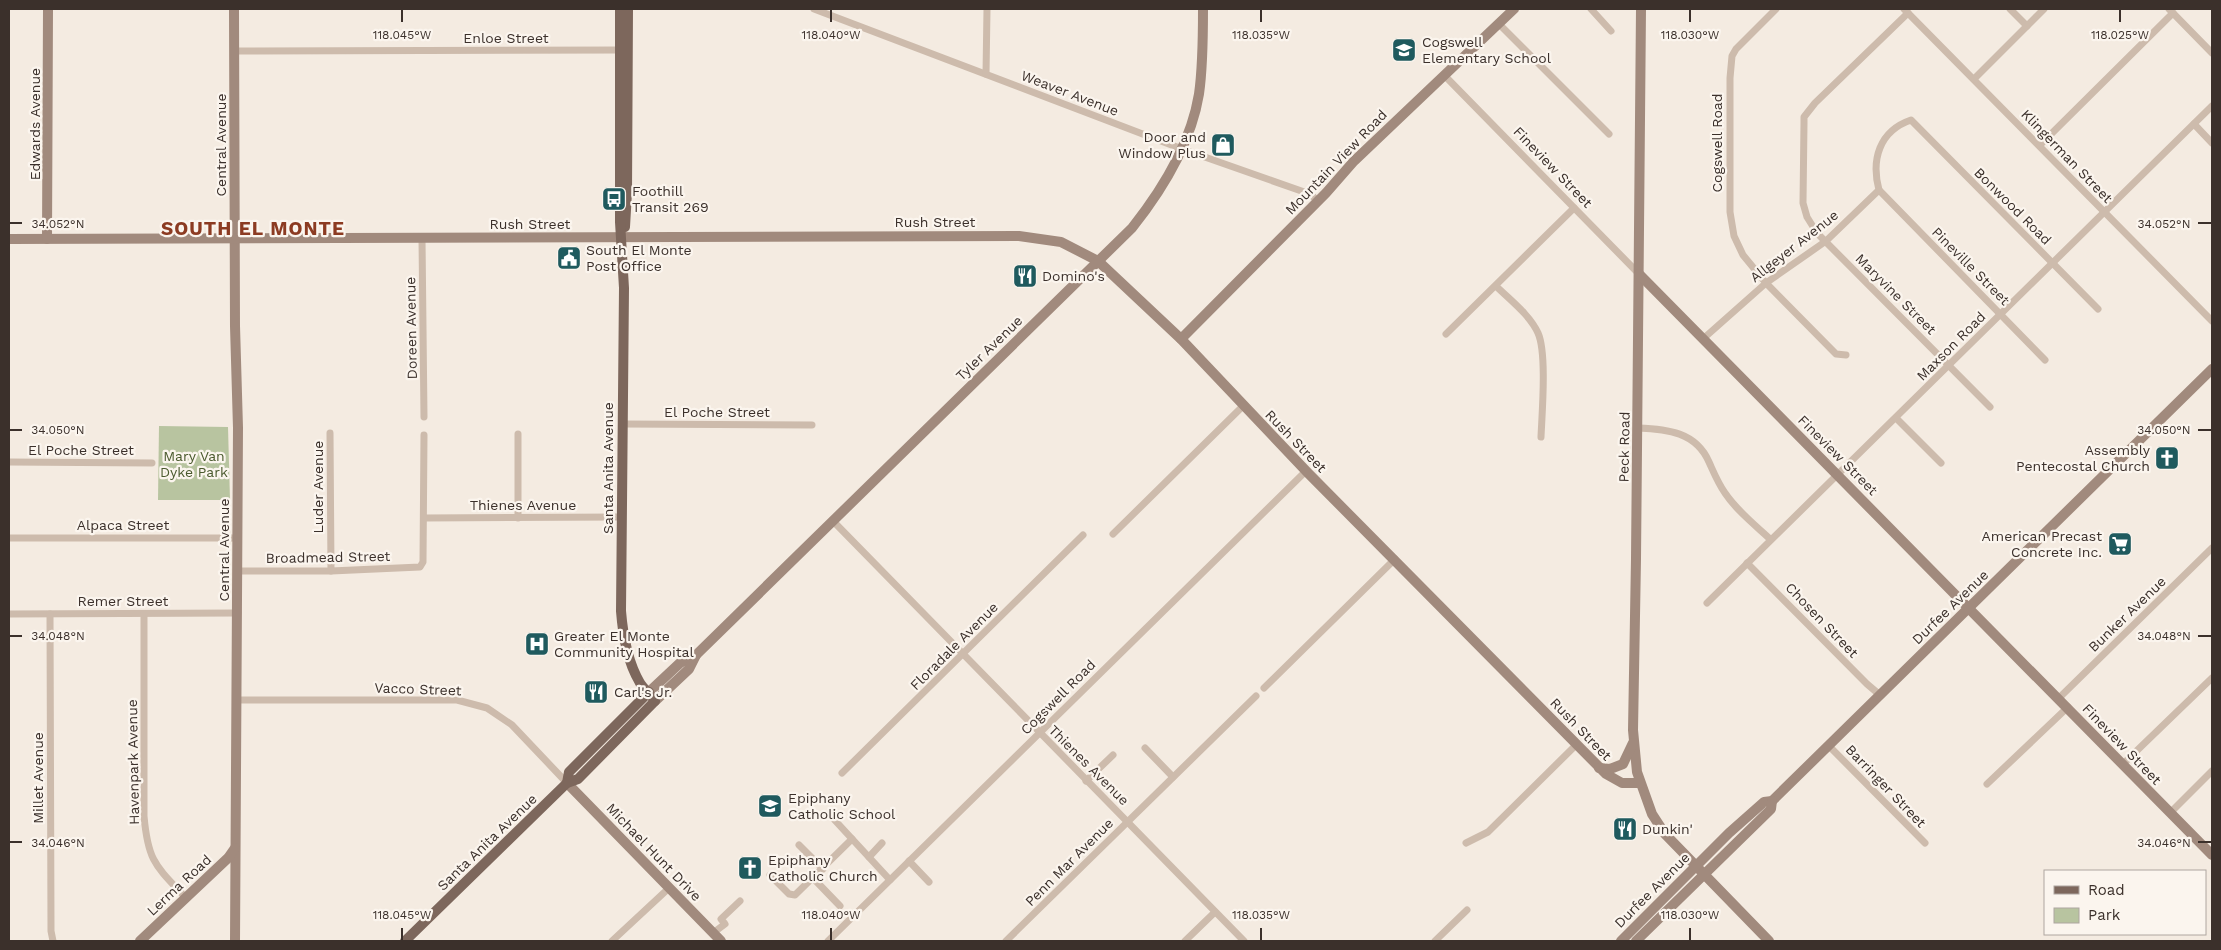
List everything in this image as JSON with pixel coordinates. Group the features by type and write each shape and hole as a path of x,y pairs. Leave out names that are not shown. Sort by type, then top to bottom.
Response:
{"main road":[{"name":"Santa Anita Avenue","path":"620,9 624,50"},
{"name":"Santa Anita Avenue","path":"405,941 567,783 578,779 655,701 640,682 622,632 621,518 624,288 620,222 624,50 628,9"},
{"name":"Santa Anita Avenue","path":"567,783 569,772 649,692"}],"street":[{"name":"Edwards Avenue","path":"47,239 48,9"},
{"name":"Central Avenue","path":"234,9 238,538 235,941"},
{"name":"Weaver Avenue","path":"814,9 1182,149 1310,194 1318,201"},
{"path":"986,74 987,9"},
{"name":"Tyler Avenue","path":"649,692 680,663 696,655 1127,233 1146,210 1182,149 1195,112 1199,94 1204,9"},
{"name":"Mountain View Road","path":"1181,339 1359,157 1514,9"},
{"path":"1591,9 1611,31"},
{"name":"Peck Road","path":"1641,9 1638,428 1633,742 1640,783 1652,814 1659,826 1704,874"},
{"name":"Cogswell Road","path":"1774,9 1736,49 1732,56 1730,78 1731,224 1743,255 1766,283 1836,354 1846,355"},
{"path":"2010,9 2027,26"},
{"path":"1974,79 2044,9"},
{"path":"1826,241 1811,225 1804,211 1804,117 1810,107 1906,11"},
{"name":"Klingerman Street","path":"1906,11 2212,321"},
{"path":"2040,145 2171,11 2212,53"},
{"path":"1498,24 1609,134"},
{"name":"Enloe Street","path":"235,51 624,50"},
{"name":"Fineview Street","path":"1444,75 2212,855"},
{"name":"Maxson Road","path":"1707,603 1770,539 1839,476 2000,313 2212,106"},
{"name":"Bonwood Road","path":"1879,190 1875,174 1876,158 1882,143 1898,124 1910,120 2098,309"},
{"path":"2194,124 2212,143"},
{"name":"Allgeyer Avenue","path":"1704,338 1766,283 1826,241 1879,190"},
{"name":"Pineville Street","path":"1879,190 2046,360"},
{"path":"1446,334 1574,208"},
{"name":"Rush Street","path":"9,239 1019,236 1061,242 1098,261 1181,339 1306,471 1395,559 1599,768 1622,783 1640,783"},
{"name":"Doreen Avenue","path":"422,239 424,417"},
{"name":"Maryvine Street","path":"1826,241 1990,406"},
{"path":"1496,286 1538,332 1542,358 1541,437"},
{"name":"Durfee Avenue","path":"1621,941 1696,866 1764,802 1772,801 1829,746 2212,369"},
{"path":"1113,534 1243,406"},
{"path":"1896,418 1941,463"},
{"name":"El Poche Street","path":"622,424 812,425"},
{"path":"1638,428 1681,433 1698,445 1704,452 1717,482 1732,503 1770,539"},
{"name":"Luder Avenue","path":"330,433 331,571"},
{"path":"518,434 518,518"},
{"path":"424,435 424,518"},
{"name":"El Poche Street","path":"9,462 152,463"},
{"name":"Cogswell Road","path":"828,941 1306,471"},
{"name":"Thienes Avenue","path":"424,518 621,518"},
{"name":"Broadmead Street","path":"238,571 331,571 420,567 423,562 424,518"},
{"name":"Thienes Avenue","path":"833,521 878,564 1040,734 1244,941"},
{"name":"Floradale Avenue","path":"842,773 964,655 1083,535"},
{"name":"Alpaca Street","path":"9,538 238,538"},
{"name":"Bunker Avenue","path":"2059,698 2212,548"},
{"path":"1264,688 1395,559"},
{"name":"Chosen Street","path":"1747,563 1880,695"},
{"name":"Remer Street","path":"9,614 238,613"},
{"name":"Millet Avenue","path":"50,614 51,931 53,941"},
{"name":"Havenpark Avenue","path":"144,614 144,816 147,844 154,861 185,897"},
{"name":"Tyler Avenue","path":"655,701 689,669 696,655"},
{"path":"2123,764 2212,678"},
{"name":"Penn Mar Avenue","path":"1006,941 1256,696"},
{"name":"Vacco Street","path":"237,700 457,700 487,708 510,724 567,783"},
{"path":"1987,784 2068,707"},
{"path":"1599,768 1610,769 1623,764 1633,742"},
{"path":"1466,843 1488,832 1576,745"},
{"name":"Barringer Street","path":"1829,746 1924,843"},
{"path":"1145,748 1173,777"},
{"path":"1086,780 1113,754"},
{"path":"2170,813 2212,771"},
{"name":"Michael Hunt Drive","path":"567,783 721,941"},
{"name":"Durfee Avenue","path":"1636,941 1771,809 1772,801"},
{"path":"830,815 890,880"},
{"path":"770,875 789,894 795,895 852,839"},
{"path":"869,857 882,843"},
{"path":"799,845 823,869"},
{"name":"Lerma Road","path":"140,941 228,858 235,848"},
{"path":"909,861 929,882"},
{"path":"1704,874 1769,941"},
{"path":"813,878 840,906"},
{"path":"613,941 669,888"},
{"path":"713,933 725,924 721,919 740,901"},
{"path":"1435,941 1468,910"},
{"path":"1185,941 1215,912"}],"green space":[{"name":"Mary Van Dyke Park","path":"159,426 228,427 230,500 158,500"}],"place":[{"name":"Cogswell Elementary School","path":"1404,50"},
{"name":"Door and Window Plus","path":"1223,145"},
{"name":"Foothill Transit 269","path":"614,199"},
{"name":"South El Monte Post Office","path":"569,258"},
{"name":"Domino's","path":"1025,276"},
{"name":"Assembly Pentecostal Church","path":"2167,458"},
{"name":"American Precast Concrete Inc.","path":"2120,544"},
{"name":"Greater El Monte Community Hospital","path":"537,644"},
{"name":"Carl's Jr.","path":"596,692"},
{"name":"Epiphany Catholic School","path":"770,806"},
{"name":"Dunkin'","path":"1625,829"},
{"name":"Epiphany Catholic Church","path":"750,868"}],"district":[{"name":"SOUTH EL MONTE","path":"253,228"}]}
